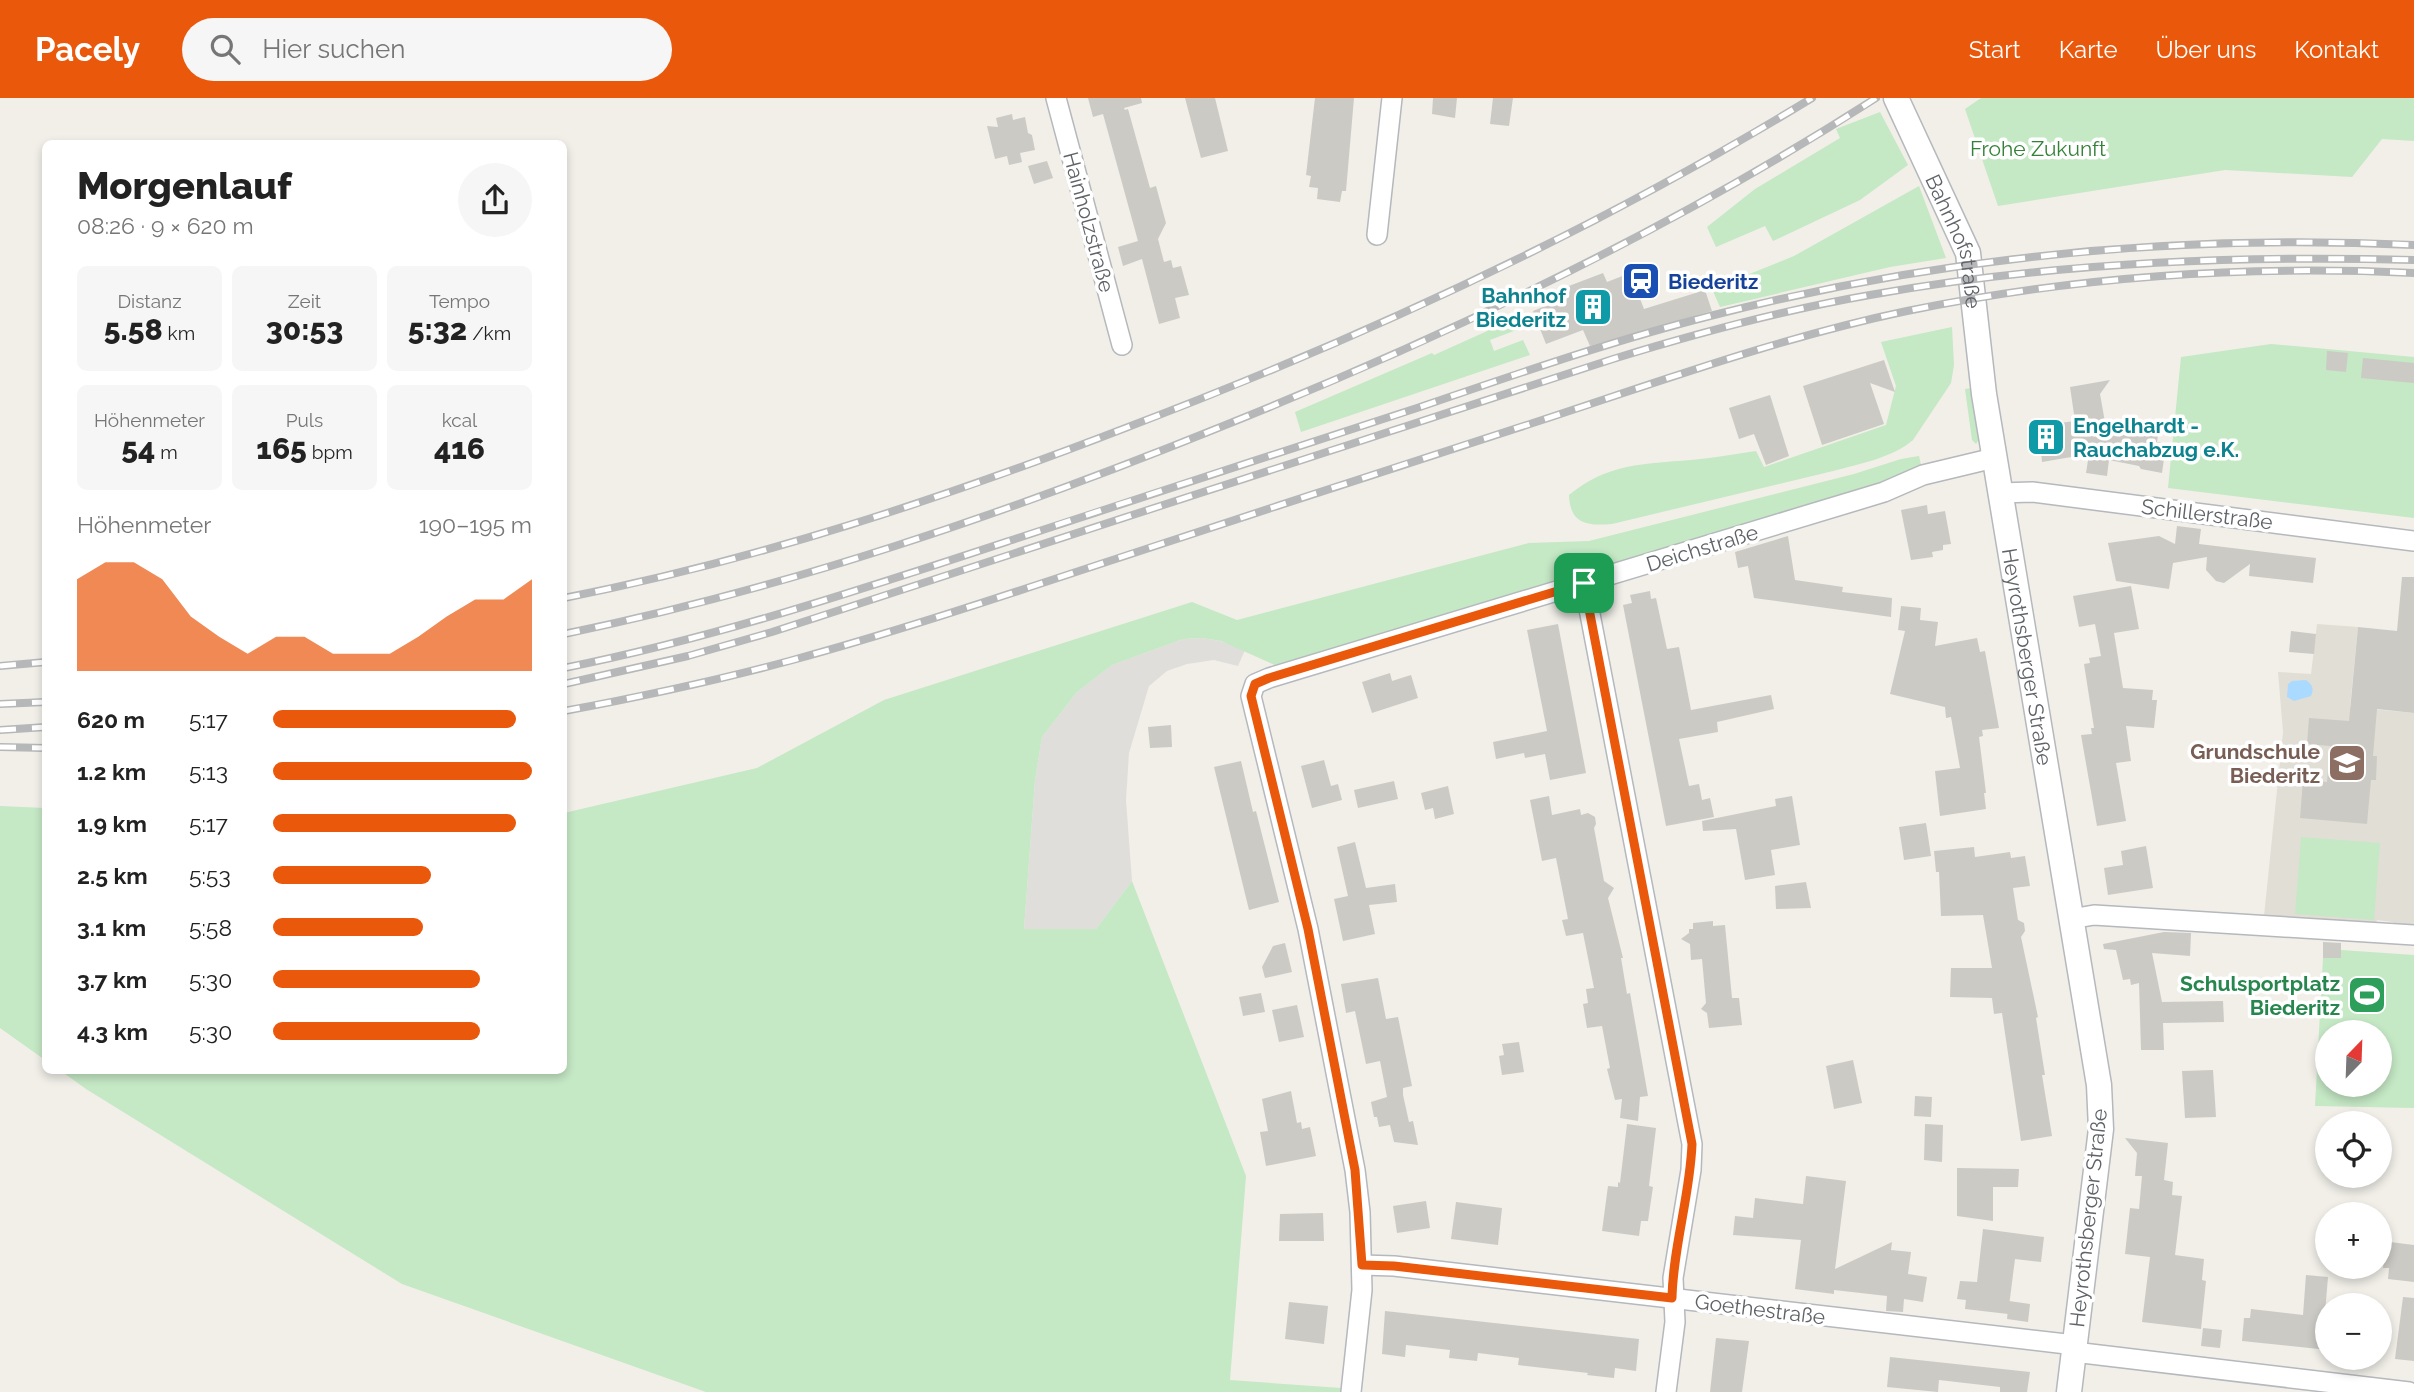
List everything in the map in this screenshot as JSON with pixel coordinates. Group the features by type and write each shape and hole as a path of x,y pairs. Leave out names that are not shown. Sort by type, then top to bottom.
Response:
{"street":[{"name":"Hainholzstraße","path":"1056,98 1122,345"},
{"path":"1377,235 1392,98"},
{"name":"Bahnhofstraße","path":"1896,98 1968,253 1984,394"},
{"name":"Heyrothsberger Straße","path":"1984,394 2099,1085 2101,1114 2069,1392"},
{"name":"Deichstraße","path":"1351,1392 1362,1290 1355,1170 1308,929 1251,696 1255,684 1884,492 1923,475 1994,458"},
{"name":"Schillerstraße","path":"2000,493 2032,492 2414,541"},
{"path":"1584,583 1692,1144 1691,1171 1673,1278 1675,1322 1666,1392"},
{"path":"2071,919 2094,915 2414,935"},
{"name":"Goethestraße","path":"1362,1265 1394,1266 1672,1298 2409,1392"}],"shaded area":[{"name":"Grundschule Biederitz","path":"2317,624 2358,627 2350,707 2414,713 2414,927 2393,926 2393,922 2377,920 2376,923 2264,916 2283,732 2278,672 2311,674"},
{"path":"1202,638 1245,650 1238,666 1214,660 1187,664 1167,671 1149,686 1129,753 1126,800 1132,881 1096,929 1024,929 1035,780 1042,737 1077,692 1112,665 1183,639"}],"green space":[{"name":"Frohe Zukunft","path":"1981,98 2414,98 2414,141 2382,139 2352,177 2225,170 1998,206 1965,109"},
{"path":"1880,112 1908,165 1860,200 1773,241 1765,226 1716,247 1707,227 1755,189 1840,138 1836,129"},
{"path":"1919,186 1946,258 1890,267 1720,307 1712,289 1794,256"},
{"path":"1514,319 1519,329 1490,340 1494,351 1523,340 1530,355 1301,432 1295,412"},
{"path":"1952,327 1954,365 1951,383 1913,440 1895,451 1875,460 1833,471 1612,524 1588,523 1576,517 1573,512 1569,495 1584,484 1612,471 1642,464 1756,451 1764,467 1886,425 1896,386 1881,342"},
{"path":"2271,344 2414,357 2414,518 2168,488 2181,357"},
{"path":"1972,388 1981,436 1976,444 1972,440 1965,389"},
{"path":"1919,456 1921,465 1891,481 1277,666 1221,641 1183,639 1112,665 1077,692 1042,737 1035,780 1024,929 1096,929 1132,881 1246,1176 1230,1380 1341,1388 1340,1392 706,1392 402,1284 65,1074 567,1074 567,812 757,768 884,700 1192,602 1237,620 1529,543 1589,541 1854,474"},
{"path":"0,806 42,808 42,1058 0,1028"},
{"path":"2301,837 2380,843 2374,920 2295,914"},
{"name":"Schulsportplatz Biederitz","path":"2341,950 2414,955 2414,1108 2315,1106 2315,1097 2392,1097 2392,1020 2320,1020 2323,958 2341,958"}],"water":[{"path":"2306,680 2312,687 2311,696 2294,701 2287,697 2288,684"}],"building":[{"path":"1088,98 1141,98 1142,103 1124,108 1128,109 1150,188 1156,186 1166,223 1158,239 1164,262 1171,260 1173,268 1181,266 1189,295 1175,298 1180,318 1159,324 1142,259 1123,266 1118,247 1138,241 1103,114 1093,117"},
{"path":"1185,98 1215,98 1228,151 1201,158"},
{"path":"1315,98 1354,98 1346,191 1342,191 1340,202 1317,199 1318,188 1309,187 1311,176 1306,175"},
{"path":"1433,98 1457,98 1455,118 1432,114"},
{"path":"1493,98 1513,98 1509,126 1490,124"},
{"path":"1012,114 1013,120 1025,117 1035,150 1020,153 1022,162 1009,165 1007,156 995,159 987,126 998,127 996,118"},
{"path":"1047,161 1053,178 1034,184 1028,166"},
{"path":"1603,273 1607,282 1630,273 1644,309 1705,290 1712,311 1590,346 1583,330 1546,344 1533,311 1565,298 1561,289"},
{"path":"2327,351 2348,353 2346,372 2326,370"},
{"path":"2363,358 2414,363 2414,383 2361,378"},
{"path":"1884,360 1895,392 1870,383 1884,424 1822,445 1803,386"},
{"path":"2110,380 2100,394 2106,428 2158,435 2157,442 2166,444 2162,473 2109,460 2107,476 2086,473 2089,454 2042,462 2041,452 2034,453 2030,427 2075,421 2070,387"},
{"path":"1770,395 1789,456 1766,465 1754,434 1739,439 1729,408"},
{"path":"1927,505 1928,514 1945,511 1951,544 1943,545 1943,550 1932,552 1933,557 1911,560 1901,510"},
{"path":"2177,526 2201,529 2199,544 2316,558 2313,583 2249,576 2250,564 2224,583 2216,581 2206,570 2207,557 2173,563 2169,589 2116,581 2108,543 2159,536 2175,544"},
{"path":"1788,536 1795,580 1843,587 1842,592 1892,598 1891,617 1754,598 1748,566 1738,568 1735,552"},
{"path":"2402,577 2414,577 2414,713 2377,709 2373,756 2377,756 2376,780 2371,780 2367,824 2300,818 2303,780 2327,782 2330,746 2307,744 2309,718 2349,721 2358,627 2397,631"},
{"path":"2131,586 2139,629 2114,633 2123,688 2153,690 2152,700 2157,700 2154,728 2126,726 2131,761 2116,763 2126,821 2097,826 2081,735 2092,734 2091,728 2094,728 2084,664 2090,663 2089,658 2101,656 2095,624 2079,627 2073,596"},
{"path":"1650,591 1651,599 1656,598 1667,649 1679,647 1691,710 1771,695 1774,709 1717,722 1718,732 1679,739 1689,786 1699,784 1702,800 1710,798 1714,817 1666,826 1623,605 1632,603 1630,595"},
{"path":"1901,606 1921,608 1920,620 1938,622 1935,646 1977,638 1980,652 1985,651 1999,728 1982,730 1983,736 1979,737 1986,809 1940,816 1935,771 1960,768 1951,717 1946,718 1945,707 1890,694 1905,631 1898,630"},
{"path":"1558,624 1586,773 1550,780 1545,754 1525,758 1524,753 1496,759 1493,742 1547,731 1527,630"},
{"path":"2291,631 2316,634 2314,654 2289,652"},
{"path":"1390,673 1392,681 1411,675 1418,698 1372,713 1362,682"},
{"path":"1171,725 1172,747 1150,748 1148,727"},
{"path":"1324,760 1331,786 1338,784 1342,800 1312,808 1301,766"},
{"path":"1241,761 1279,902 1249,910 1214,767"},
{"path":"1394,781 1398,799 1358,808 1354,790"},
{"path":"1448,786 1454,814 1435,819 1433,808 1425,810 1421,793"},
{"path":"1549,796 1552,815 1580,809 1581,815 1588,813 1595,817 1594,828 1604,881 1614,888 1608,898 1623,958 1627,994 1630,993 1648,1096 1640,1097 1638,1121 1620,1118 1622,1099 1615,1100 1607,1069 1610,1068 1602,1026 1587,1028 1583,1004 1588,1003 1586,989 1594,988 1583,933 1566,936 1562,920 1568,919 1556,858 1542,861 1530,800"},
{"path":"1792,796 1800,845 1771,850 1775,875 1745,880 1736,829 1703,831 1702,821 1776,806 1775,799"},
{"path":"1926,823 1931,856 1904,860 1899,827"},
{"path":"1355,842 1366,888 1395,884 1397,902 1369,905 1375,934 1343,941 1334,899 1348,896 1337,847"},
{"path":"2146,846 2153,888 2108,895 2104,868 2123,865 2121,851"},
{"path":"1974,847 1975,857 2010,852 2011,858 2025,856 2030,886 2013,888 2018,920 2024,923 2025,931 2021,937 2038,1017 2036,1018 2045,1075 2042,1075 2052,1136 2021,1141 2002,1013 1994,1014 1992,998 1950,997 1951,968 1992,968 1983,915 1941,916 1939,872 1936,872 1934,851"},
{"path":"1806,882 1811,908 1776,909 1775,886"},
{"path":"1713,921 1713,926 1725,925 1732,998 1739,998 1742,1025 1709,1028 1707,1013 1701,1009 1706,1003 1702,959 1691,960 1690,944 1681,939 1689,933 1689,929 1693,929 1693,923"},
{"path":"2164,932 2191,933 2190,956 2152,953 2162,1002 2223,1001 2224,1022 2163,1023 2164,1050 2141,1050 2139,983 2131,985 2130,979 2123,980 2116,950 2104,949 2103,944"},
{"path":"2323,942 2341,943 2341,958 2323,958"},
{"path":"1285,943 1292,972 1265,978 1262,967 1273,946"},
{"path":"1378,978 1386,1019 1398,1017 1412,1086 1403,1088 1403,1095 1409,1122 1413,1121 1418,1145 1394,1142 1390,1125 1379,1127 1371,1102 1387,1097 1380,1061 1366,1064 1355,1011 1346,1013 1341,984"},
{"path":"1261,993 1265,1012 1243,1016 1239,997"},
{"path":"1297,1005 1304,1037 1279,1042 1272,1010"},
{"path":"1519,1042 1524,1072 1502,1075 1499,1056 1504,1055 1502,1044"},
{"path":"1853,1060 1862,1103 1834,1109 1826,1066"},
{"path":"2213,1070 2216,1117 2185,1118 2182,1071"},
{"path":"1291,1091 1297,1123 1301,1122 1302,1129 1310,1127 1316,1156 1266,1166 1260,1132 1268,1131 1262,1099"},
{"path":"1915,1096 1932,1097 1931,1117 1914,1116"},
{"path":"1627,1124 1656,1128 1648,1221 1641,1221 1639,1236 1602,1231 1608,1186 1618,1187 1618,1182 1620,1183"},
{"path":"1925,1124 1943,1125 1942,1162 1924,1160"},
{"path":"2125,1138 2168,1143 2164,1180 2173,1182 2172,1195 2182,1196 2175,1255 2204,1259 2202,1280 2206,1281 2201,1329 2142,1322 2150,1257 2125,1254 2130,1208 2139,1209 2142,1176 2135,1176 2137,1153"},
{"path":"1957,1168 2019,1169 2018,1187 1993,1187 1993,1221 1957,1216"},
{"path":"1806,1176 1846,1181 1835,1269 1892,1242 1891,1250 1911,1252 1908,1274 1927,1277 1923,1302 1904,1299 1903,1312 1886,1311 1887,1296 1795,1289 1801,1240 1733,1235 1735,1216 1753,1218 1755,1198 1803,1204"},
{"path":"1426,1201 1430,1228 1397,1233 1393,1206"},
{"path":"1456,1202 1502,1208 1498,1245 1451,1239"},
{"path":"1323,1213 1324,1241 1279,1241 1280,1214"},
{"path":"1983,1229 2044,1237 2041,1262 2015,1259 2008,1314 1965,1309 1966,1300 1957,1299 1960,1281 1977,1282"},
{"path":"2392,1242 2414,1245 2414,1282 2388,1279 2392,1279"},
{"path":"2306,1275 2315,1276 2315,1279 2328,1279 2327,1293 2315,1293 2315,1349 2242,1341 2244,1318 2250,1318 2251,1309 2303,1315"},
{"path":"2403,1297 2414,1298 2414,1361 2395,1359"},
{"path":"2009,1301 2030,1304 2028,1322 2007,1319"},
{"path":"1289,1302 1328,1306 1324,1344 1285,1339"},
{"path":"1385,1311 1639,1339 1636,1371 1615,1368 1614,1378 1587,1375 1588,1373 1518,1365 1519,1358 1478,1353 1477,1361 1449,1358 1450,1350 1406,1345 1405,1357 1382,1354"},
{"path":"2203,1328 2222,1330 2220,1348 2201,1346"},
{"path":"1716,1338 1749,1341 1742,1392 1710,1392"},
{"path":"1890,1357 2030,1372 2027,1392 2000,1392 2000,1387 1939,1380 1938,1392 1887,1387"}],"railway":[{"path":"567,597 708,565 850,525 1059,453 1217,392 1392,318 1478,278 1647,192 1812,98"},
{"path":"567,633 731,594 895,546 1057,490 1218,428 1388,357 1555,279 1718,193 1876,98"},
{"path":"567,667 678,642 791,610 1599,347 1710,316 1796,296 1883,278 2059,254 2237,243 2414,245"},
{"path":"567,683 688,656 772,632 1613,359 1773,315 1938,284 2073,269 2209,260 2414,260"},
{"path":"567,710 733,675 863,640 1722,361 1860,322 1969,299 2159,276 2287,271 2414,273"},
{"path":"0,666 42,662"},
{"path":"0,704 42,702"},
{"path":"0,730 42,727"},
{"path":"0,747 42,748"}],"place":[{"name":"Biederitz","path":"1641,281"},
{"name":"Bahnhof Biederitz","path":"1593,307"},
{"name":"Engelhardt - Rauchabzug e.K.","path":"2046,437"},
{"name":"Grundschule Biederitz","path":"2347,763"},
{"name":"Schulsportplatz Biederitz","path":"2367,995"}],"route":[{"path":"1584,583 1692,1144 1691,1171 1672,1298 1394,1266 1362,1265 1355,1170 1308,929 1251,696 1255,684 1269,678 1584,583"}]}
